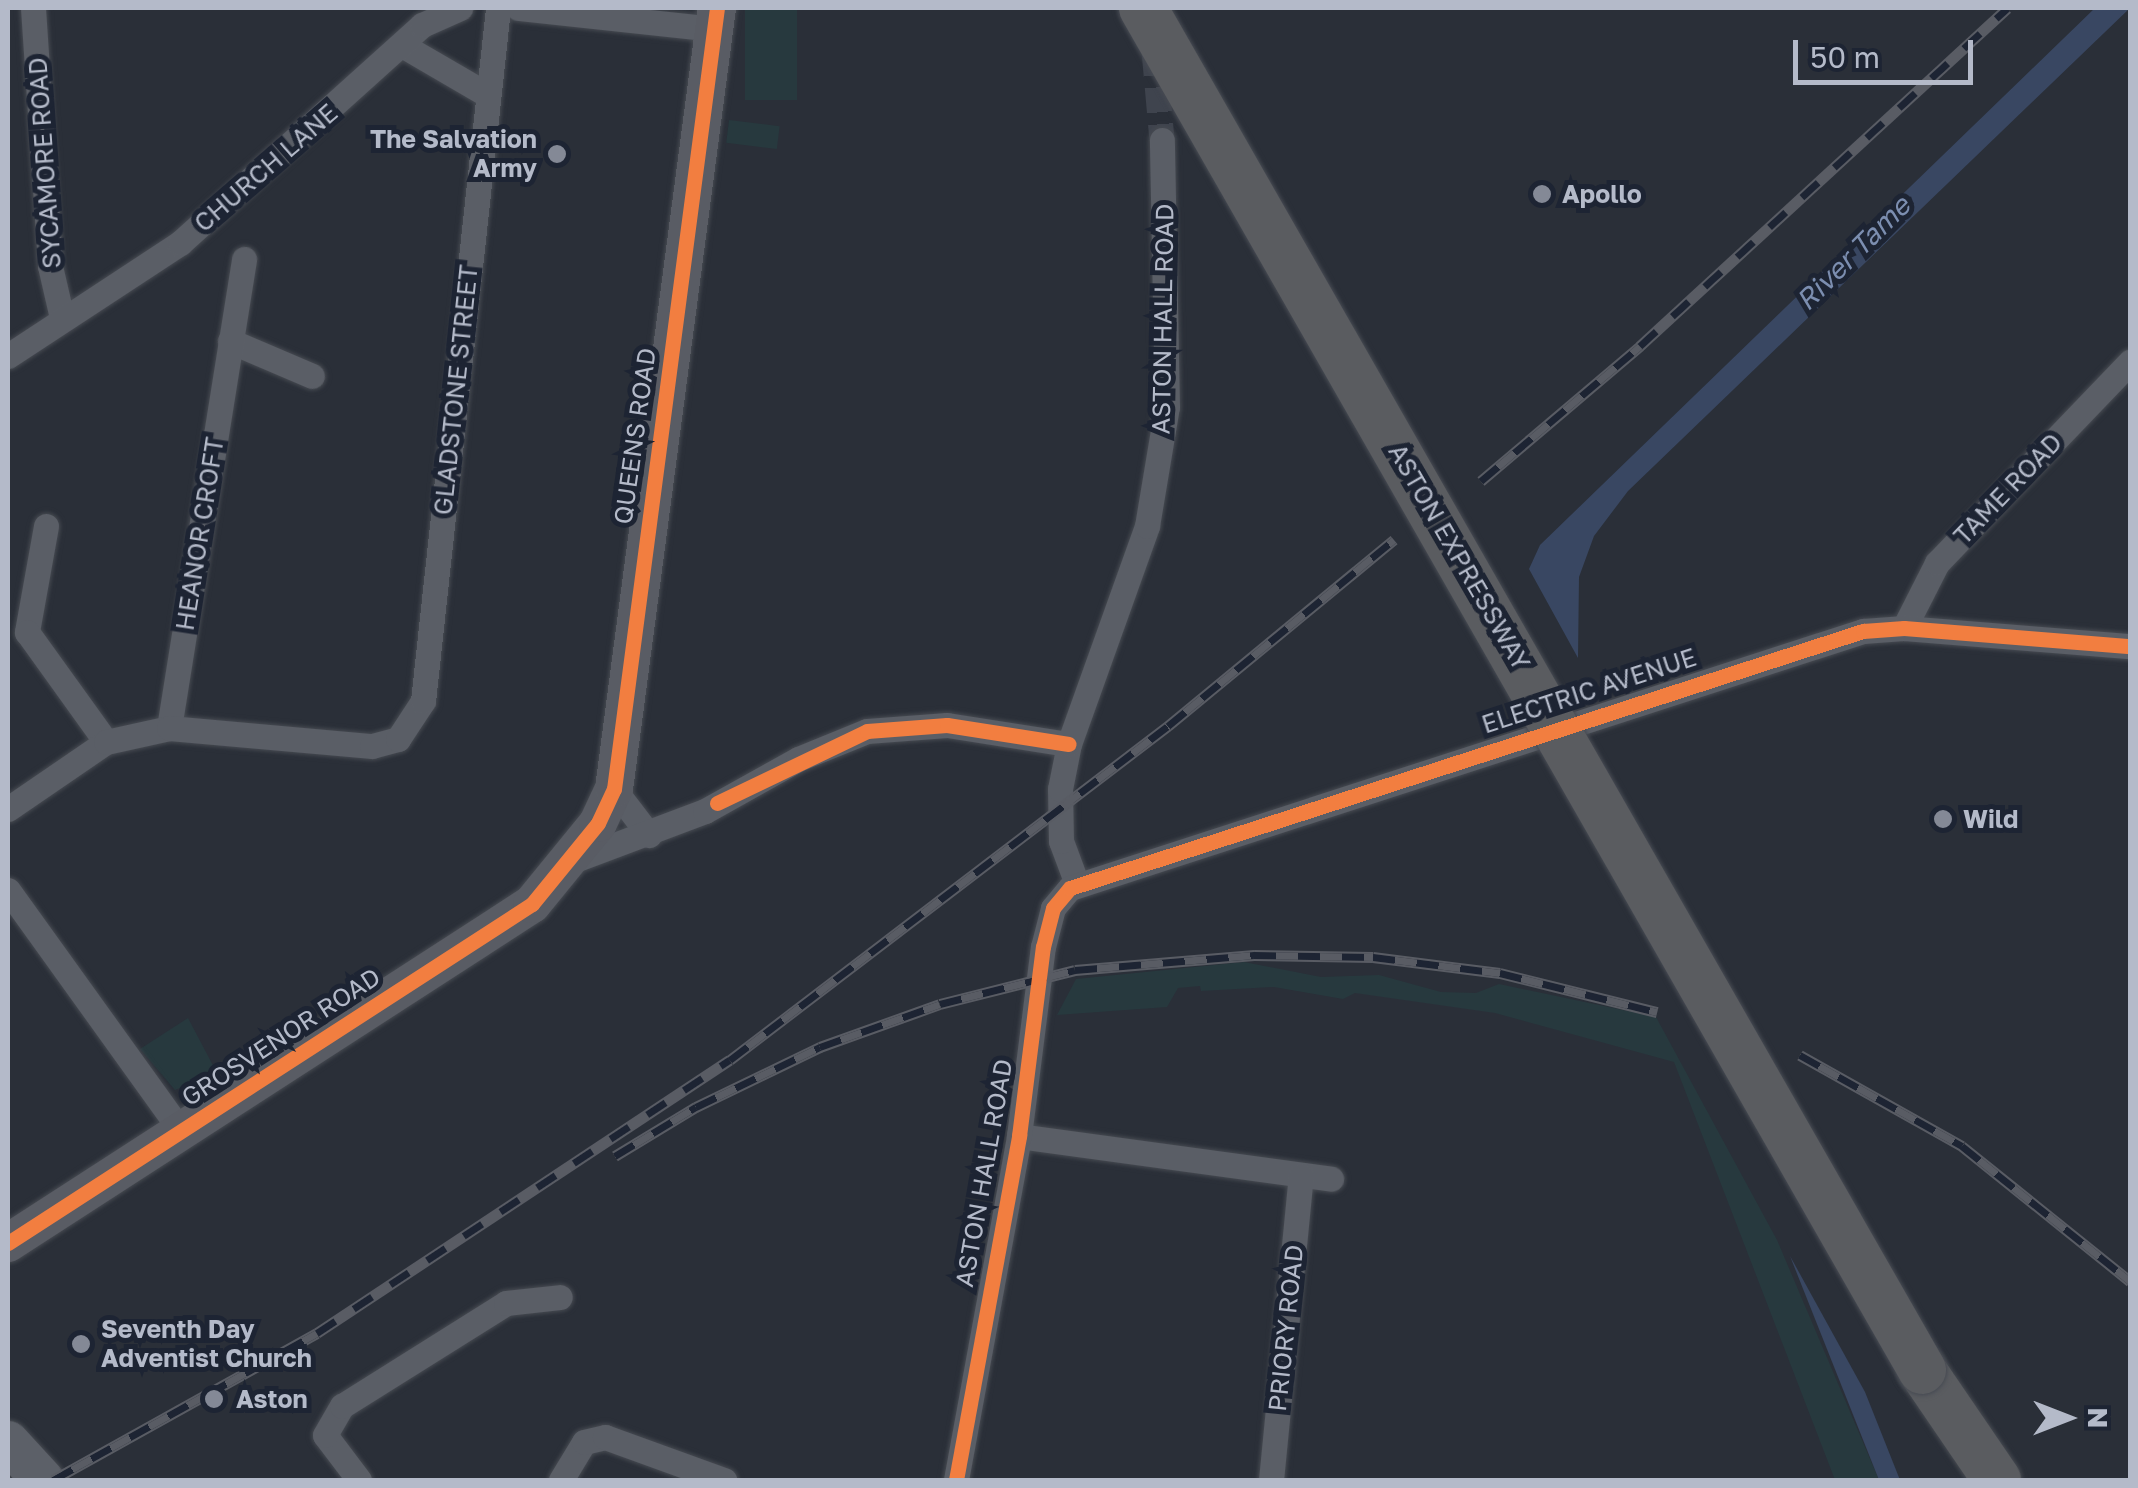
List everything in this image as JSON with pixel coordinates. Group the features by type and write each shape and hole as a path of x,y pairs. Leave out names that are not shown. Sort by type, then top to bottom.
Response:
{"highway":[{"name":"ASTON EXPRESSWAY","path":"1142,8 1922,1370 1998,1480"},
{"name":"ASTON EXPRESSWAY","path":"1922,1370 1967,1480"}],"main road":[{"name":"QUEENS ROAD","path":"572,861 614,789 715,18"},
{"name":"GROSVENOR ROAD","path":"8,1243 532,904 572,861"},
{"path":"8,1442 43,1480"}],"street":[{"name":"SYCAMORE ROAD","path":"33,8 50,266 62,318"},
{"name":"CHURCH LANE","path":"8,356 180,243 422,25 460,8"},
{"name":"GLADSTONE STREET","path":"169,728 372,746 398,739 422,701 498,8"},
{"path":"518,8 715,18"},
{"path":"402,45 488,95"},
{"name":"ASTON HALL ROAD","path":"956,1480 1019,1136 1046,930 1056,902 1077,884 1060,824 1069,744 1148,526 1159,471 1167,388 1162,140"},
{"name":"HEANOR CROFT","path":"169,728 244,259"},
{"path":"8,326 35,337"},
{"path":"230,341 312,376"},
{"name":"TAME ROAD","path":"1904,628 1937,563 2130,362"},
{"path":"46,526 28,632 106,742"},
{"name":"ELECTRIC AVENUE","path":"1077,884 1611,708 1864,630 1904,628 2130,646"},
{"name":"GROSVENOR ROAD","path":"572,861 649,835 867,730 947,725 1069,744"},
{"path":"8,809 106,742 169,728"},
{"path":"614,789 649,835"},
{"path":"8,890 181,1132"},
{"path":"1019,1136 1331,1179"},
{"name":"PRIORY ROAD","path":"1271,1480 1300,1175"},
{"path":"359,1480 324,1436 342,1406 506,1304 560,1297"},
{"path":"561,1480 584,1442 605,1436 724,1480"}],"shaded area":[{"path":"745,8 797,8 797,100 745,100"},
{"path":"729,120 780,126 777,149 726,143"},
{"path":"1244,962 1321,977 1379,975 1441,992 1476,993 1499,984 1656,1017 1777,1240 1879,1480 1835,1480 1674,1062 1495,1013 1355,993 1343,999 1274,987 1201,991 1200,986 1178,988 1167,1007 1057,1015 1076,979"},
{"path":"188,1018 217,1073 175,1090 140,1049"}],"water":[{"name":"River Tame","path":"2095,8 2130,8 1628,491 1594,536 1579,577 1578,658 1529,569 1540,545"},
{"path":"1790,1256 1865,1392 1900,1480 1879,1480"}],"tunnel":[{"path":"1154,50 1162,140"}],"railway":[{"path":"1481,481 1640,346 2007,8"},
{"path":"53,1480 317,1333 730,1060 1168,726 1394,540"},
{"path":"615,1156 696,1107 820,1047 940,1004 1075,970 1254,955 1373,957 1500,973 1657,1012"},
{"path":"1800,1055 1962,1146 2130,1281"}],"cycle path":[{"path":"8,1243 532,904 598,823 614,789 717,8"},
{"path":"956,1480 1019,1136 1043,947 1053,908 1070,888 1863,631 1904,628 2130,646"},
{"path":"717,803 867,731 947,725 1069,744"}],"place":[{"name":"The Salvation Army","path":"557,154"},
{"name":"Apollo","path":"1542,194"},
{"name":"Wild","path":"1943,819"},
{"name":"Seventh Day Adventist Church","path":"81,1344"},
{"name":"Aston","path":"214,1399"}]}
